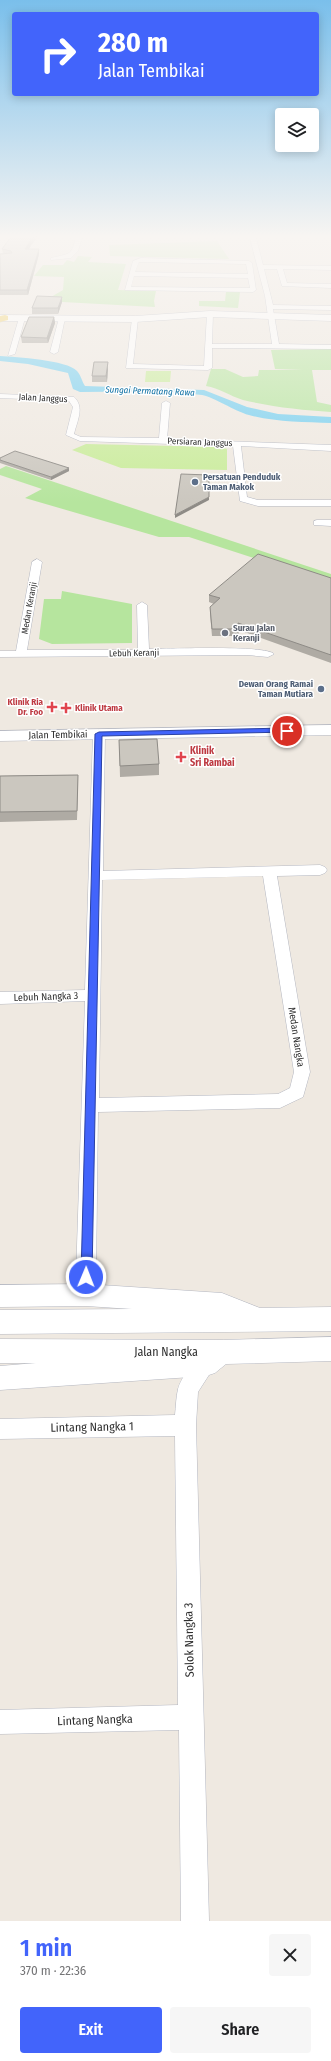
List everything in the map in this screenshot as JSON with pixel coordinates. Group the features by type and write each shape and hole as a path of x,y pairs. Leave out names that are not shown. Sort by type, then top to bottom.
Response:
{"street":[{"path":"11,354 20,324"},
{"path":"54,352 61,324"},
{"path":"135,324 130,366 208,368 210,324"},
{"path":"273,324 276,347"},
{"path":"210,346 331,347"},
{"name":"Jalan Janggus","path":"0,396 71,399 76,403 77,407 70,435"},
{"path":"162,441 166,403"},
{"name":"Persiaran Janggus","path":"70,435 83,439 331,448"},
{"path":"237,444 243,499 258,504 331,503"},
{"path":"317,523 331,523"},
{"name":"Medan Keranji","path":"21,654 37,562"},
{"path":"142,605 144,653"},
{"name":"Lebuh Keranji","path":"0,654 247,652 268,654"},
{"name":"Jalan Tembikai","path":"0,736 331,730"},
{"path":"86,1277 99,734"},
{"path":"96,876 320,870"},
{"name":"Medan Nangka","path":"90,1105 280,1101 297,1092 302,1072 269,871"},
{"name":"Lebuh Nangka 3","path":"0,998 93,995"},
{"path":"0,1296 86,1295 222,1304 262,1320"},
{"path":"0,1322 331,1319"},
{"name":"Jalan Nangka","path":"0,1352 214,1358 331,1349"},
{"path":"0,1378 214,1358"},
{"name":"Solok Nangka 3","path":"195,1921 185,1425 188,1389 214,1358"},
{"name":"Lintang Nangka 1","path":"0,1429 185,1425"},
{"name":"Lintang Nangka","path":"0,1722 191,1717"}],"green space":[{"path":"331,349 331,370 312,370 317,402 331,405 331,412 287,408 243,400 215,388 206,386 211,369 225,369 243,377 258,376 259,370 303,370 275,369 271,350"},
{"path":"146,371 171,371 170,382 145,382"},
{"path":"86,444 220,447 227,449 227,470 121,468 72,450"},
{"path":"6,466 331,574 331,583 189,537 159,537 25,498 42,489 0,475 0,469"},
{"path":"62,591 132,604 132,643 52,644 39,639 44,599 61,599"}],"water":[{"name":"Sungai Permatang Rawa","path":"0,356 63,364 71,367 80,374 85,386 204,390 247,407 278,414 331,417 331,423 269,419 249,415 207,396 187,393 80,392 73,389 68,373 28,364 0,361"}],"building":[{"path":"26,324 52,324 47,338 21,337"},
{"path":"94,362 108,362 106,376 92,376"},
{"path":"15,451 69,468 51,477 0,460 0,458"},
{"path":"181,474 209,475 209,497 175,515"},
{"path":"258,554 331,578 331,655 238,623 239,629 212,629 210,607 220,598 209,595"},
{"path":"157,739 159,764 120,766 119,740"},
{"path":"78,775 77,811 0,812 0,776"}],"place":[{"name":"Persatuan Penduduk Taman Makok","path":"195,482"},
{"name":"Surau Jalan Keranji","path":"225,633"},
{"name":"Dewan Orang Ramai Taman Mutiara","path":"321,689"},
{"name":"Klinik Ria Dr. Foo","path":"52,707"},
{"name":"Klinik Utama","path":"66,708"},
{"name":"Klinik Sri Rambai","path":"181,757"}],"route":[{"path":"86,1277 99,734 287,731"}]}
